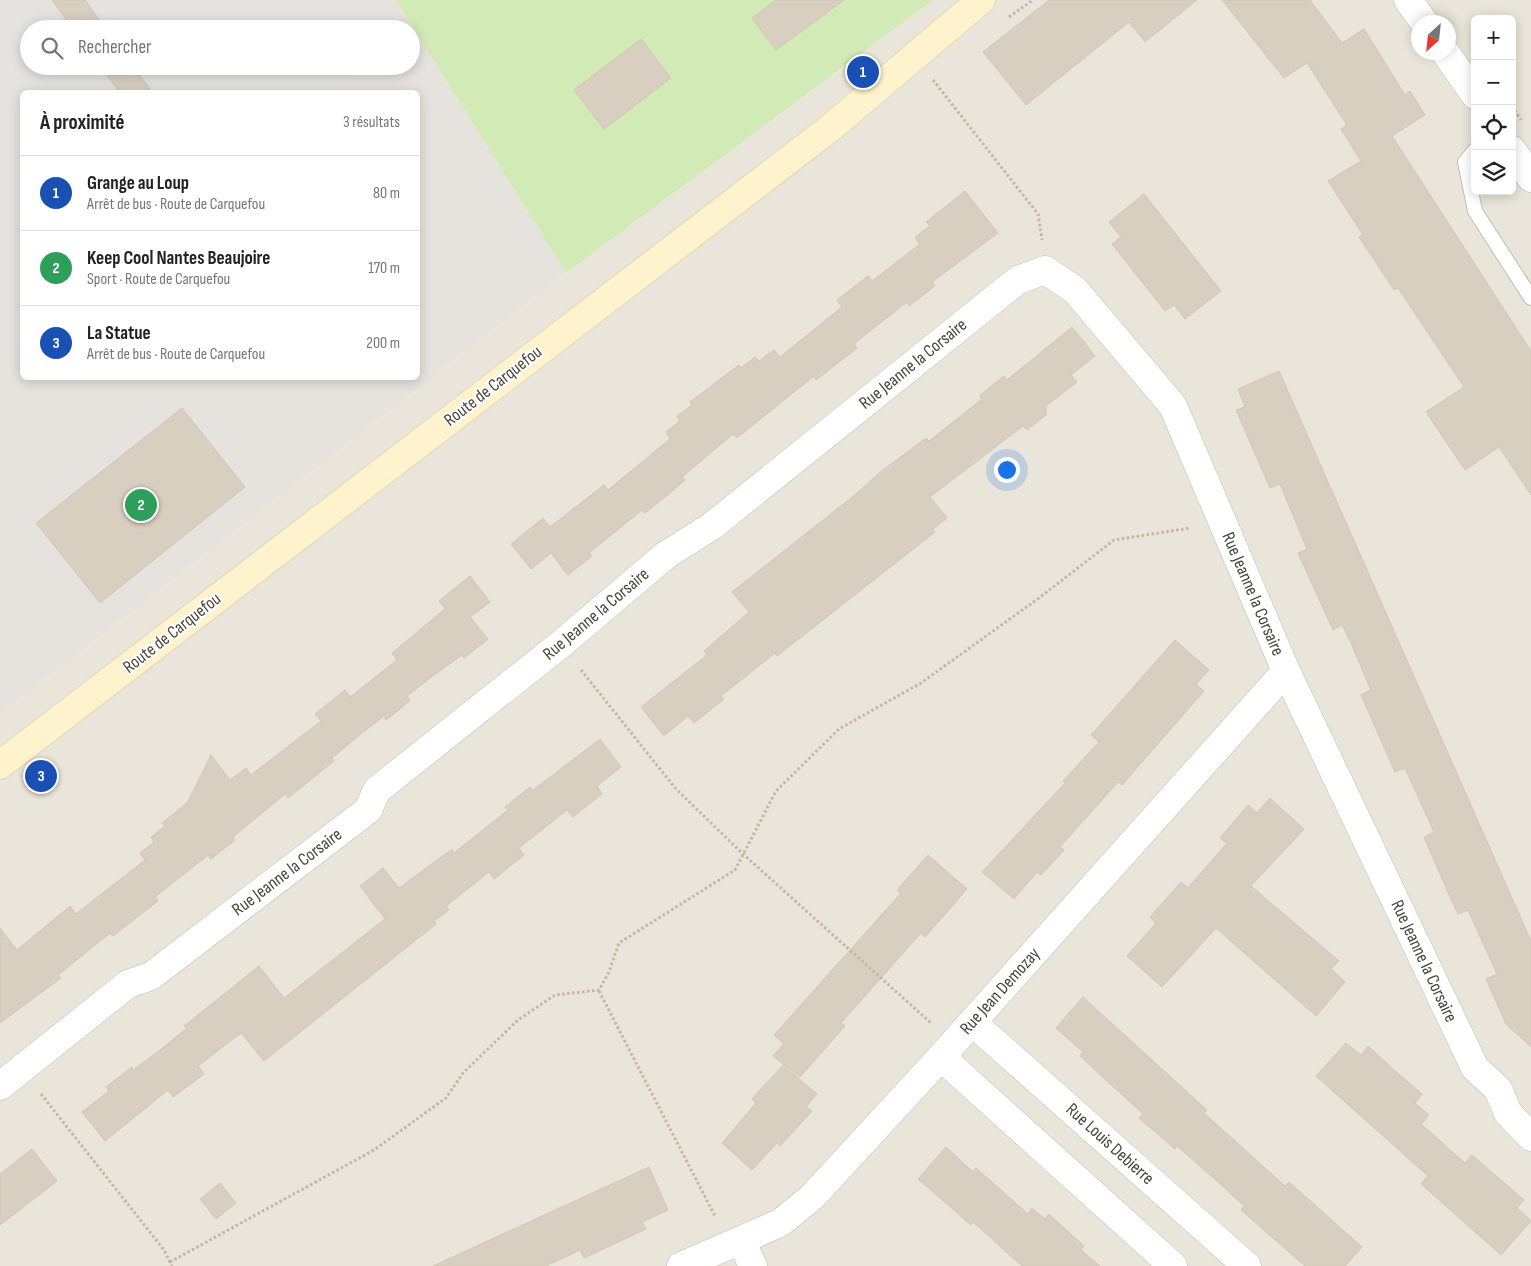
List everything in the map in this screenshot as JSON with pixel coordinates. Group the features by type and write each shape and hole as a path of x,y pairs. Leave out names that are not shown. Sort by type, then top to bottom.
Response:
{"main road":[{"name":"Route de Carquefou","path":"0,765 829,129 981,0"}],"street":[{"path":"1408,0 1419,15"},
{"path":"1451,60 1471,88"},
{"path":"1516,156 1531,178"},
{"name":"Rue Jeanne la Corsaire","path":"0,1086 128,984 151,976 368,810 377,790 561,644 666,555 712,526 1018,280 1045,270 1075,290 1173,406 1286,671 1475,1068 1498,1089 1508,1114 1531,1137"},
{"name":"Rue Jean Demozay","path":"681,1266 780,1223 812,1197 947,1050 1286,671"},
{"name":"Rue Louis Debierre","path":"972,1022 1247,1266"},
{"path":"947,1050 1173,1266"},
{"path":"741,1240 753,1266"}],"lane":[{"path":"1471,155 1465,162 1471,191"},
{"path":"1472,195 1475,211 1531,298"}],"path":[{"path":"1016,12 1033,0"},
{"path":"930,76 1038,214 1045,270"},
{"path":"599,990 609,972 619,943 735,870 776,791 839,729 921,682 1039,598 1114,540 1222,522"},
{"path":"561,644 676,789 947,1050"},
{"path":"599,990 718,1222 741,1240"},
{"path":"21,1069 164,1250 171,1264 374,1150 446,1098 463,1074 518,1020 555,996 599,990"}],"shaded area":[{"path":"0,0 396,0 408,20 20,20 20,75 420,75 420,39 566,273 0,715"},
{"path":"0,0 386,0 400,20 20,20 20,75 364,75 345,90 20,90 20,340 0,355"},
{"path":"933,0 1531,0 1531,1266 0,1266 0,715 566,273"}],"green space":[{"path":"396,0 933,0 566,273 420,39 420,20 408,20"}],"building":[{"path":"52,0 85,0 99,20 66,20"},
{"path":"776,0 844,0 776,50 752,18"},
{"path":"1049,0 1197,0 1145,42 1129,22 1026,105 983,52"},
{"path":"1222,0 1310,0 1342,43 1364,29 1405,95 1410,91 1425,115 1392,136 1531,351 1531,495 1499,447 1465,470 1426,412 1464,387 1398,288 1394,290 1359,237 1363,235 1328,181 1361,161 1341,129 1347,125 1307,63 1284,78"},
{"path":"641,39 671,78 604,129 574,90"},
{"path":"107,75 140,75 151,90 118,90"},
{"path":"965,191 998,233 932,282 935,286 909,306 907,302 854,344 857,348 816,380 814,376 737,438 733,434 682,477 685,480 669,494 645,513 642,510 589,553 592,556 568,575 551,553 531,569 511,544 543,518 550,527 604,485 608,490 670,439 666,432 680,421 677,416 692,405 690,402 739,365 741,368 755,357 759,361 774,350 780,357 842,307 837,300 868,276 872,281 920,244 915,237 930,226 926,222"},
{"path":"1144,194 1221,291 1185,319 1174,305 1165,311 1112,244 1121,237 1109,222"},
{"path":"1072,327 1095,356 1071,375 1077,382 1046,406 1046,415 1027,430 1023,426 930,497 947,518 932,530 935,532 777,656 775,653 721,696 724,699 694,723 688,716 664,736 641,707 707,655 704,651 749,612 732,592 856,494 879,473 926,438 929,441 982,399 979,396 1004,376 1007,380"},
{"path":"1279,371 1531,941 1531,1047 1506,1024 1486,979 1497,974 1468,910 1458,914 1450,897 1424,837 1434,832 1405,768 1395,772 1361,695 1371,690 1351,643 1342,625 1333,630 1298,553 1307,549 1280,484 1270,488 1236,410 1245,407 1238,389"},
{"path":"182,408 245,487 100,603 36,523"},
{"path":"470,576 490,602 470,617 488,639 464,658 462,655 407,696 410,700 399,710 386,720 384,716 357,737 332,758 334,761 288,798 285,794 233,837 235,840 211,859 208,855 155,897 158,901 113,936 110,933 58,975 61,978 0,1023 0,928 17,950 70,906 76,914 145,860 140,853 154,842 151,837 165,826 162,823 187,803 211,755 230,780 246,768 251,775 321,721 315,714 345,690 350,697 397,660 392,653 445,609 439,601"},
{"path":"1175,640 1209,670 1196,684 1204,691 1122,785 1118,782 1060,847 1064,850 1041,875 1037,872 1014,899 982,872 1065,783 1063,781 1099,742 1091,735"},
{"path":"600,739 621,767 597,786 602,794 573,817 567,810 519,848 524,855 494,879 489,872 446,906 449,910 434,921 436,924 264,1061 241,1033 198,1066 204,1074 173,1097 168,1090 105,1141 82,1112 109,1091 106,1087 132,1067 133,1070 160,1050 187,1028 184,1026 259,966 284,998 385,919 360,886 383,868 399,888 452,849 454,853 508,810 505,807 530,787 533,790"},
{"path":"1270,798 1304,829 1251,886 1339,961 1331,969 1345,982 1316,1016 1216,928 1162,987 1127,956 1156,923 1150,917 1181,882 1188,888 1227,843 1220,838 1248,805 1257,813"},
{"path":"928,855 967,889 925,937 921,933 841,1023 845,1026 800,1077 773,1056 784,1044 774,1035 901,893 897,890"},
{"path":"1083,997 1207,1110 1204,1113 1285,1186 1289,1182 1362,1247 1345,1266 1305,1266 1241,1210 1244,1206 1218,1182 1177,1146 1175,1149 1139,1118 1143,1114 1080,1056 1083,1052 1056,1028"},
{"path":"1346,1043 1361,1055 1368,1046 1422,1094 1415,1103 1429,1115 1421,1124 1465,1163 1472,1155 1524,1200 1517,1208 1531,1221 1501,1255 1421,1184 1428,1176 1316,1076"},
{"path":"783,1065 817,1094 806,1107 812,1111 780,1146 777,1143 752,1170 722,1143 756,1103 752,1099"},
{"path":"946,1147 973,1172 976,1168 1028,1214 1032,1208 1045,1219 1049,1214 1084,1246 1081,1250 1100,1266 1022,1266 973,1222 971,1225 918,1179"},
{"path":"32,1149 57,1181 0,1225 0,1174"},
{"path":"649,1167 668,1210 642,1222 646,1229 584,1258 580,1250 546,1266 433,1266"},
{"path":"220,1183 236,1203 216,1219 200,1199"}],"place":[{"name":"Grange au Loup","path":"863,72"},
{"name":"Keep Cool Nantes Beaujoire","path":"141,505"},
{"name":"La Statue","path":"41,776"}]}
